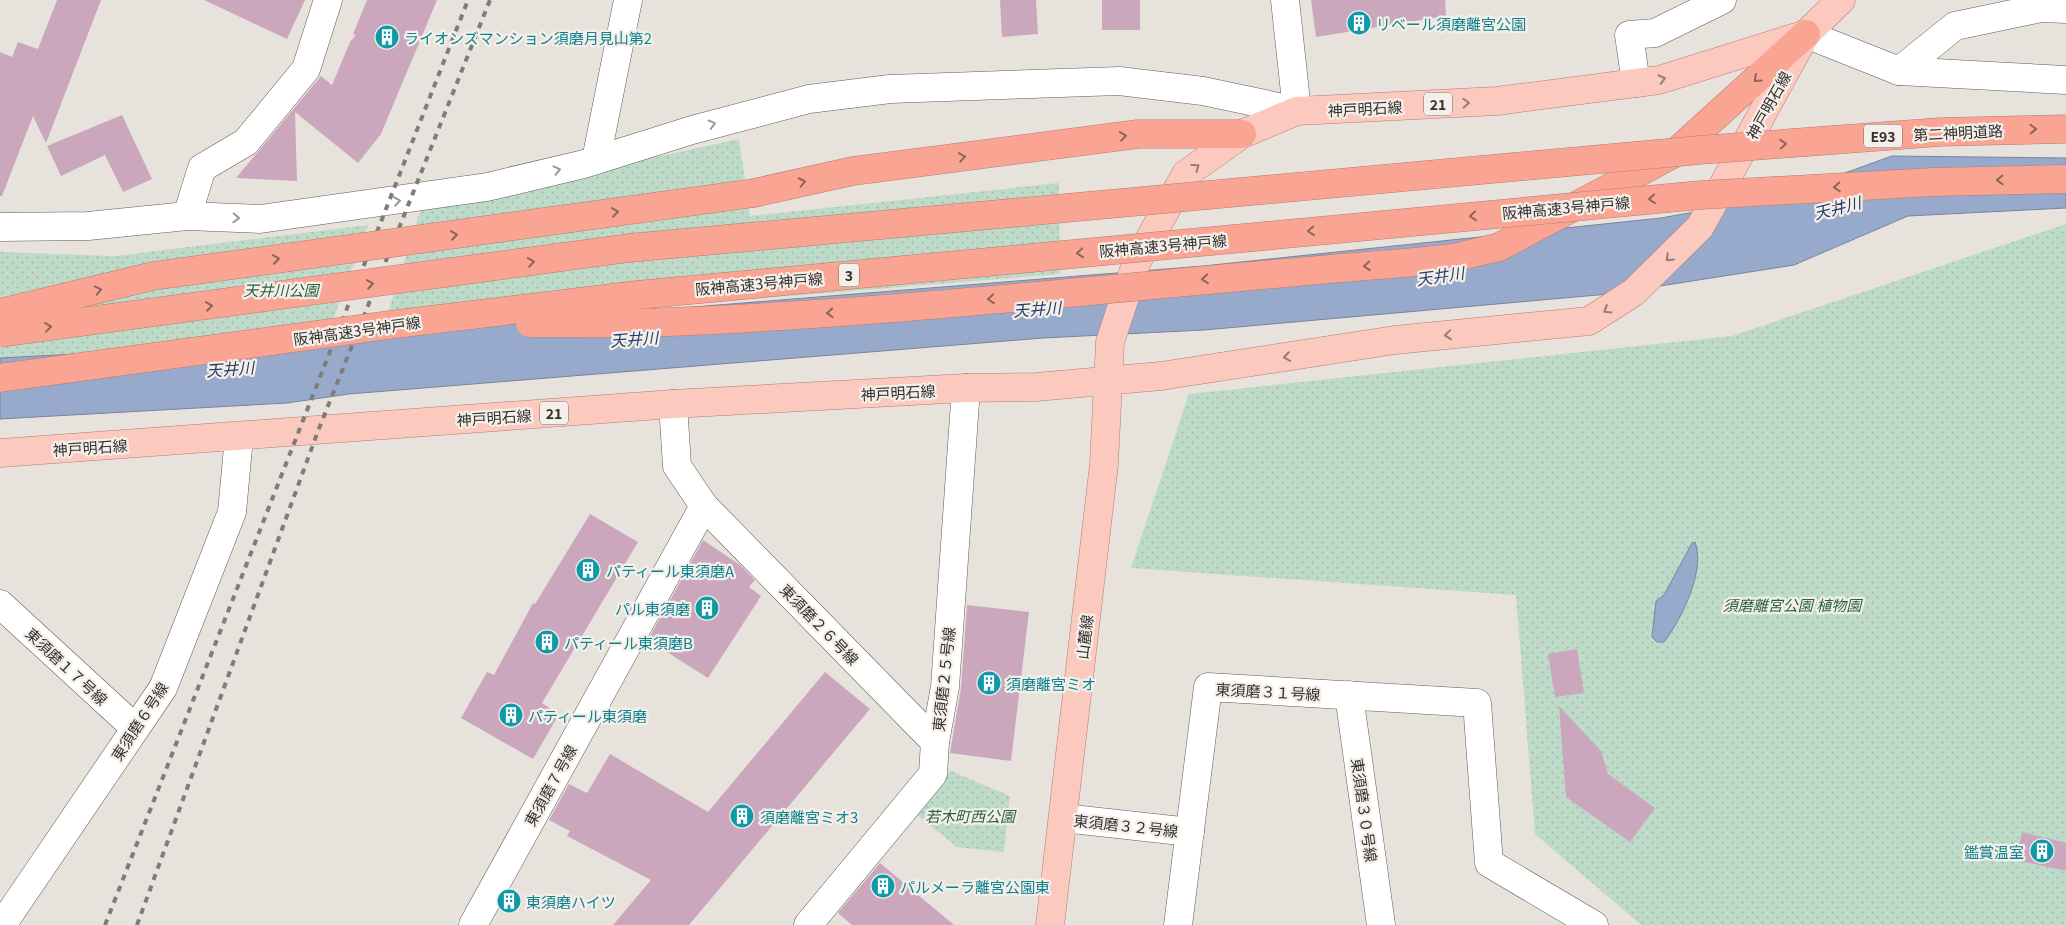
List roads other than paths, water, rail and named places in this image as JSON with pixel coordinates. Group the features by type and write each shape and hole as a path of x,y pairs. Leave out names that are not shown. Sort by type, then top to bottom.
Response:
{"highway":[{"path":"396,324 667,322 862,311 1233,276 1453,258 1499,247 1675,152 1806,34"},
{"name":"第二神明道路","path":"0,334 629,248 1700,150 1940,132 2066,129"},
{"path":"0,313 153,276 754,193 853,171 1138,134 1242,134"},
{"name":"阪神高速3号神戸線","path":"0,378 396,324 637,295 1701,195 1934,182 2066,179"}],"main road":[{"name":"神戸明石線","path":"0,453 673,404 1036,386 1161,376 1395,340 1589,321 1634,292 1700,227 1806,34 1841,0"},
{"name":"神戸明石線","path":"1108,379 1110,342 1135,267 1186,174 1242,134 1297,111 1497,101 1659,80 1806,34"},
{"name":"山麓線","path":"1050,925 1104,464 1108,379"}],"street":[{"path":"187,216 202,168 246,142 306,69 328,0"},
{"path":"596,160 628,0"},
{"path":"0,227 88,226 187,216 260,219 488,187 596,160 692,130 809,99 890,88 1119,82 1203,92 1297,111 1285,0"},
{"path":"1636,83 1629,35 1655,33 1722,0"},
{"path":"1899,71 1955,26 2041,8 2066,9"},
{"path":"1806,34 1899,71 2066,80"},
{"name":"東須磨２５号線","path":"808,925 933,774 935,742 945,687 966,388"},
{"path":"673,404 677,466 704,506"},
{"name":"東須磨６号線","path":"2,925 134,728 163,688 232,512 239,436"},
{"name":"東須磨２６号線","path":"704,506 935,742"},
{"name":"東須磨７号線","path":"473,925 704,506"},
{"name":"東須磨１７号線","path":"0,604 134,728"},
{"name":"東須磨３１号線","path":"1178,925 1208,687 1477,703 1489,863 1594,925"},
{"name":"東須磨３０号線","path":"1349,695 1381,925"},
{"name":"東須磨３２号線","path":"1062,818 1190,832"}],"water":[{"name":"天井川","path":"1892,156 2066,158 2066,208 1908,216 1794,265 1609,294 1204,330 1043,338 349,394 287,403 0,419 0,358 323,341 370,333 1203,266 1661,218 1778,197"},
{"path":"1695,542 1698,553 1697,566 1690,594 1671,633 1664,642 1657,642 1652,637 1656,601 1664,595 1692,543"}],"railway":[{"path":"105,925 468,0"},
{"path":"137,925 318,431 490,0"}],"place":[{"name":"リベール須磨離宮公園","path":"1359,23"},
{"name":"ライオンズマンション須磨月見山第2","path":"387,37"},
{"name":"パティール東須磨A","path":"588,570"},
{"name":"パル東須磨","path":"707,608"},
{"name":"パティール東須磨B","path":"547,642"},
{"name":"須磨離宮ミオ","path":"989,683"},
{"name":"パティール東須磨","path":"511,715"},
{"name":"須磨離宮ミオ3","path":"742,816"},
{"name":"鑑賞温室","path":"2042,851"},
{"name":"パルメーラ離宮公園東","path":"883,886"},
{"name":"東須磨ハイツ","path":"509,901"}],"park label":[{"name":"天井川公園","path":"281,289"},
{"name":"須磨離宮公園 植物園","path":"1792,604"},
{"name":"若木町西公園","path":"970,815"}]}
